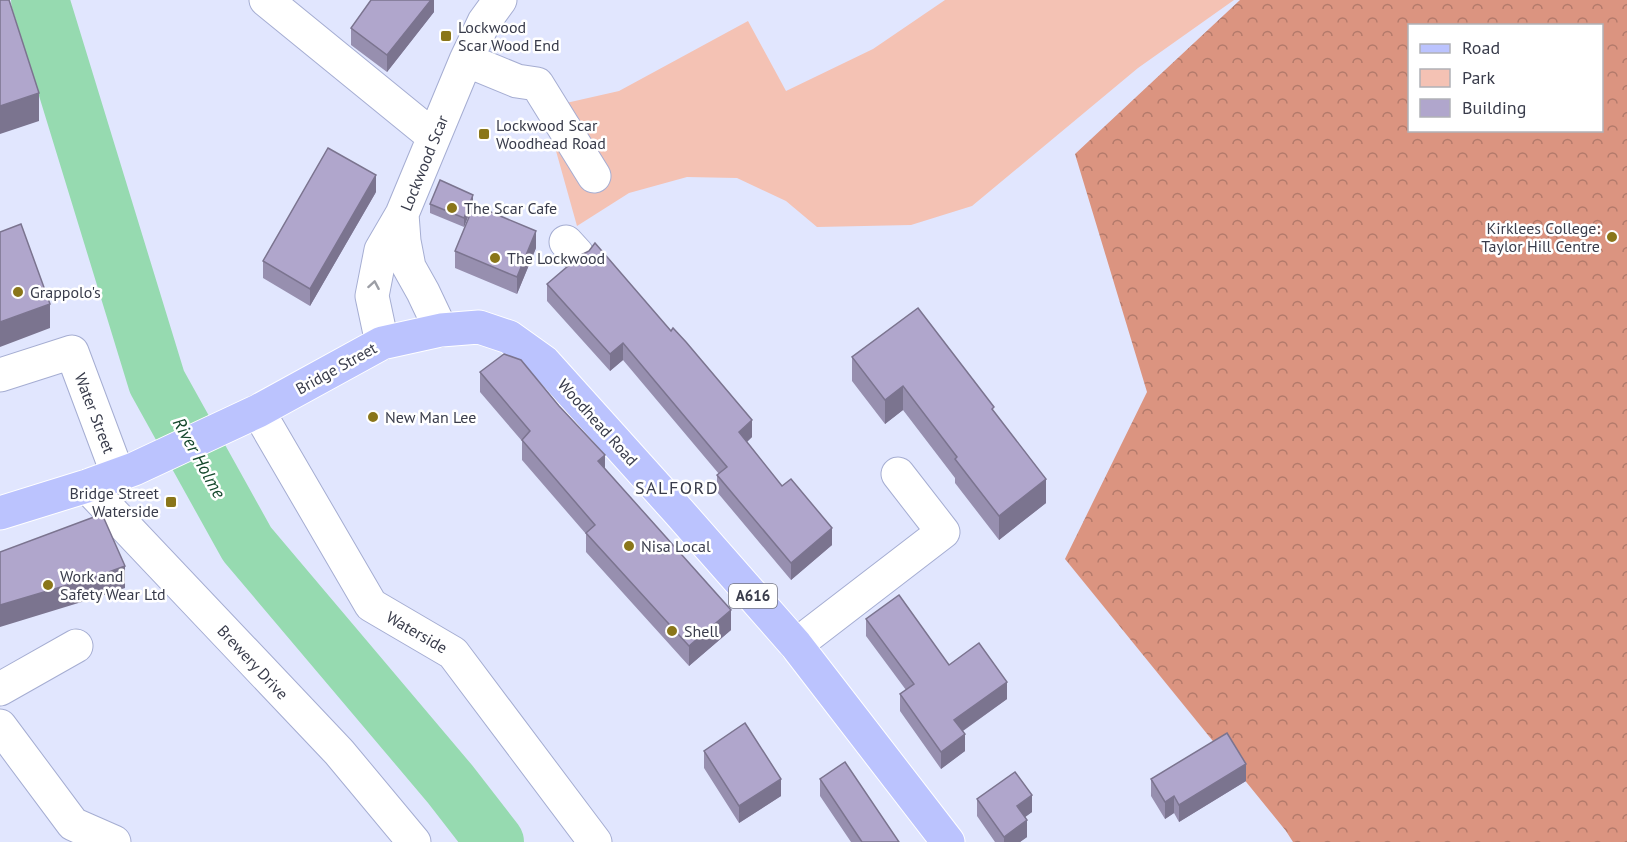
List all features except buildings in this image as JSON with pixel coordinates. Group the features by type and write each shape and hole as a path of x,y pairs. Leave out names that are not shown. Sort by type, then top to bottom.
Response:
{"main road":[{"name":"Bridge Street","path":"126,472 246,417 382,343 441,330 479,327 509,337 544,362"},
{"name":"Woodhead Road","path":"544,362 680,512 796,645 941,840"},
{"name":"A616","path":"0,513 126,472"},
{"path":"0,491 39,502"}],"street":[{"path":"266,0 308,26 434,137"},
{"name":"Lockwood Scar","path":"441,330 409,267 402,214 466,60 484,7"},
{"path":"466,60 517,81 537,84 594,176"},
{"path":"382,343 372,296 381,250 402,214"},
{"name":"Water Street","path":"5,377 72,352 126,472"},
{"name":"Waterside","path":"246,417 371,605 453,653 595,842"},
{"path":"796,645 943,532 898,474"},
{"name":"Brewery Drive","path":"87,486 339,752 414,842"},
{"path":"0,689 76,646"},
{"path":"0,726 73,824 114,842"}],"green space":[{"path":"945,0 1234,0 1138,68 972,206 911,225 817,227 786,201 737,178 687,177 629,193 577,226 544,108 619,91 748,21 786,91 873,49"},
{"path":"1240,0 1627,0 1627,842 1293,842 1065,559 1147,392 1075,154"}],"waterway":[{"name":"River Holme","path":"40,0 157,382 247,544 450,784 495,842"}],"place":[{"name":"Lockwood Scar Wood End","path":"446,36"},
{"name":"Lockwood Scar Woodhead Road","path":"484,134"},
{"name":"The Scar Cafe","path":"452,208"},
{"name":"Kirklees College: Taylor Hill Centre","path":"1612,237"},
{"name":"The Lockwood","path":"495,258"},
{"name":"Grappolo's","path":"18,292"},
{"name":"New Man Lee","path":"373,417"},
{"name":"Bridge Street Waterside","path":"171,502"},
{"name":"Nisa Local","path":"629,546"},
{"name":"Work and Safety Wear Ltd","path":"48,585"},
{"name":"Shell","path":"672,631"}],"district":[{"name":"SALFORD","path":"677,488"}]}
